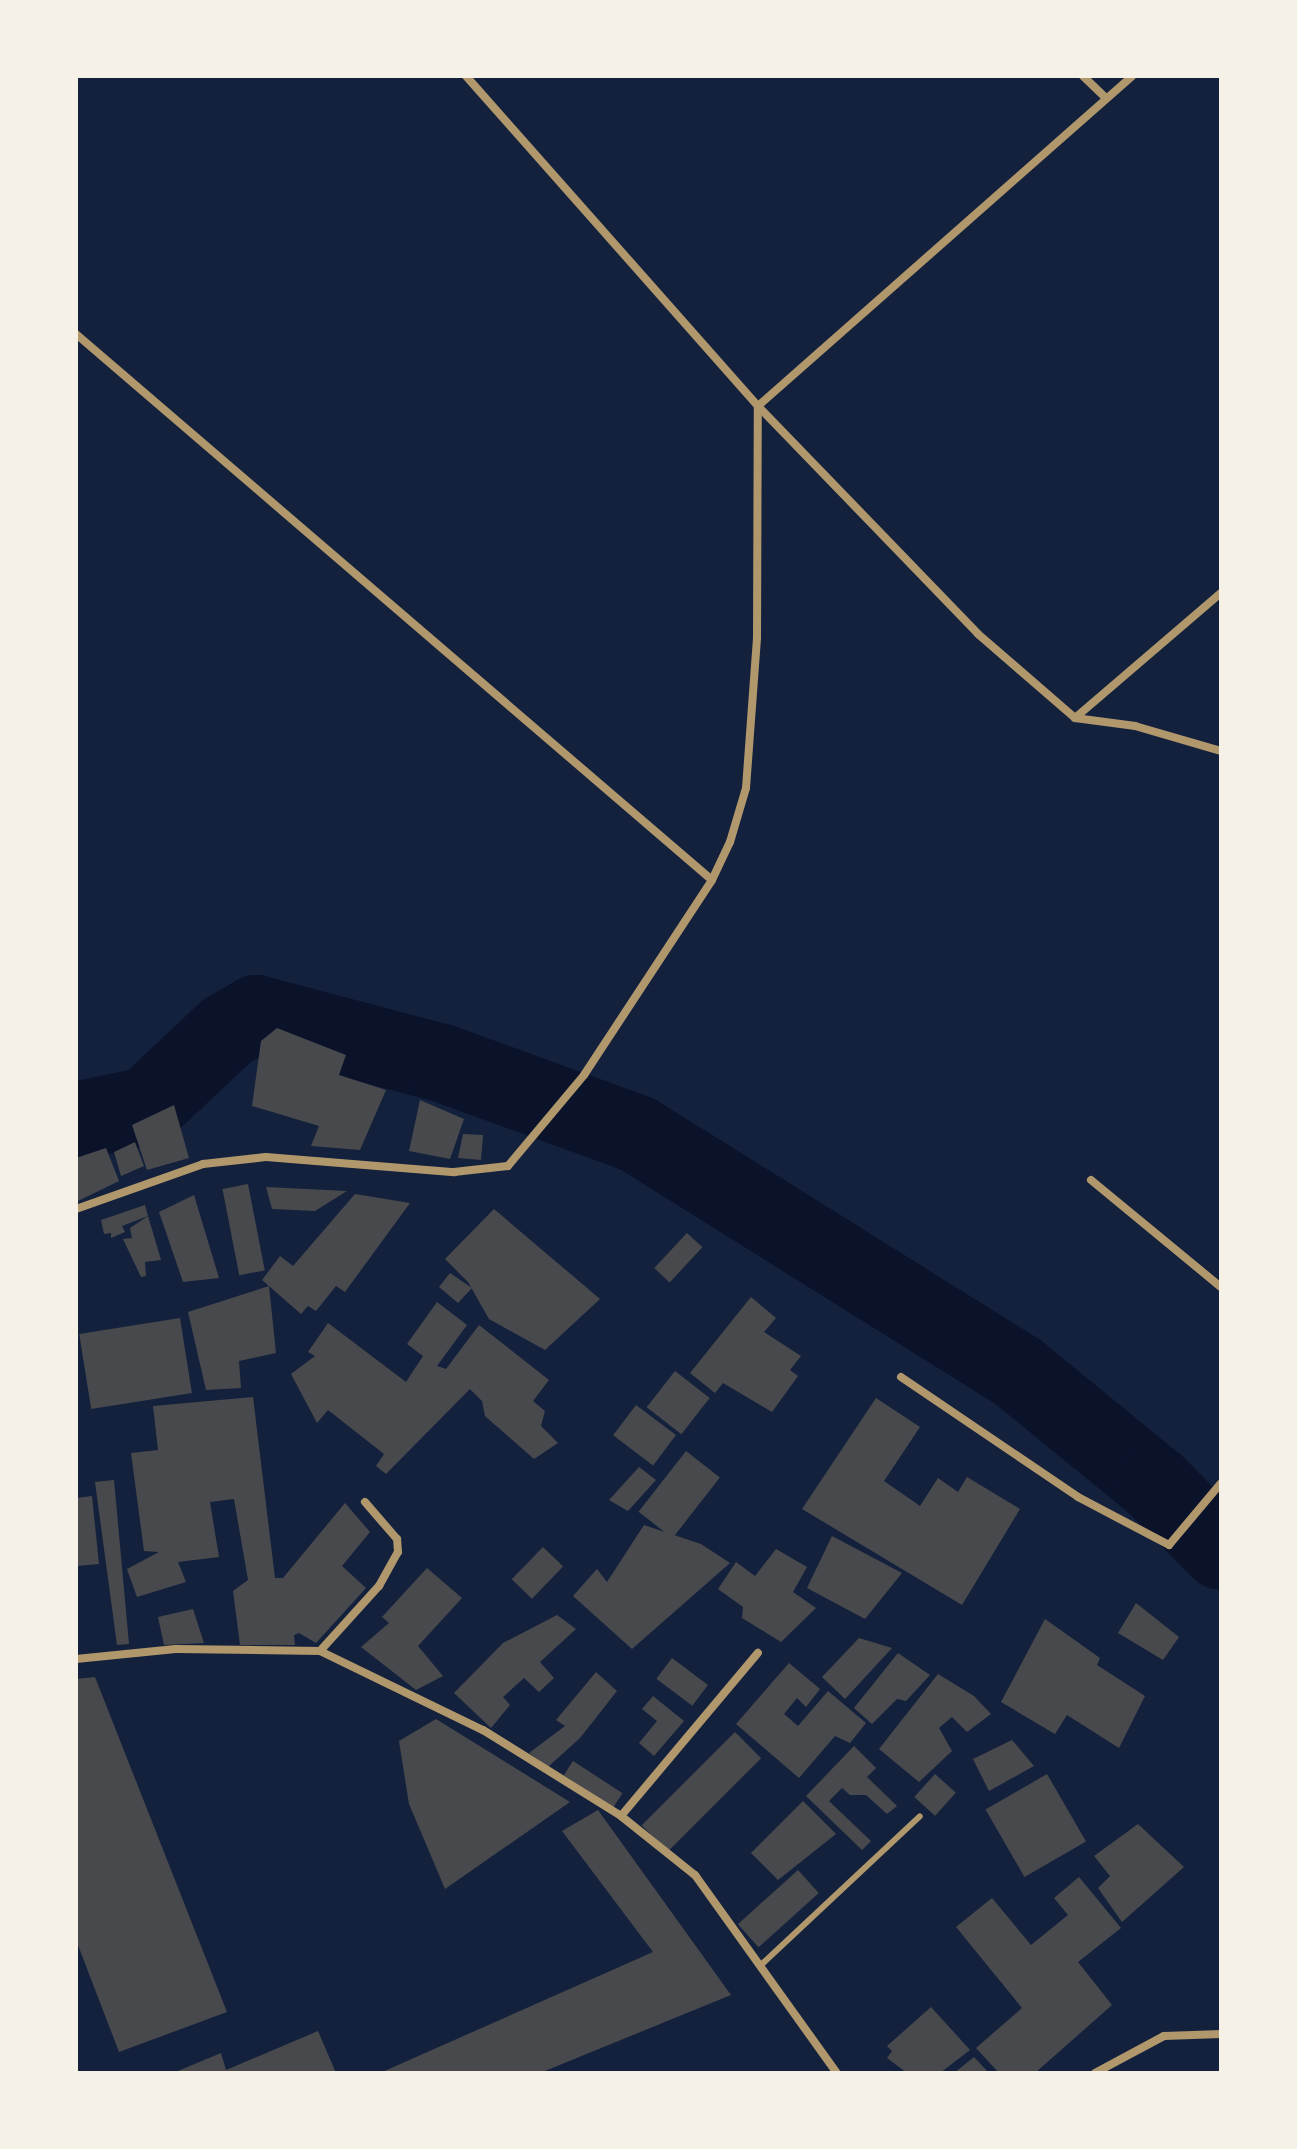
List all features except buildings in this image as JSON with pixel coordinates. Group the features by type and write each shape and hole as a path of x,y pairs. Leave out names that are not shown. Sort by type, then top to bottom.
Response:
{"street":[{"path":"466,76 758,406 978,634 1075,718 1135,726 1221,751"},
{"path":"1083,76 1106,98"},
{"path":"76,1209 203,1164 266,1157 454,1172 508,1166 584,1075 712,880 746,788 757,638 758,406 1132,76"},
{"path":"76,334 712,880"},
{"path":"1075,718 1221,593"},
{"path":"1091,1180 1221,1287"},
{"path":"901,1377 1078,1497 1169,1545 1221,1483"},
{"path":"320,1651 379,1586 398,1552 397,1539 365,1502"},
{"path":"76,1659 176,1649 320,1651 483,1730 621,1816 695,1875 762,1964 837,2073"},
{"path":"621,1816 758,1653"},
{"path":"1095,2073 1164,2036 1221,2034"}],"lane":[{"path":"762,1964 920,1816"}],"waterway":[{"path":"76,1121 147,1106 227,1031 256,1014 442,1063 637,1134 1018,1372 1155,1484 1221,1551"}]}
